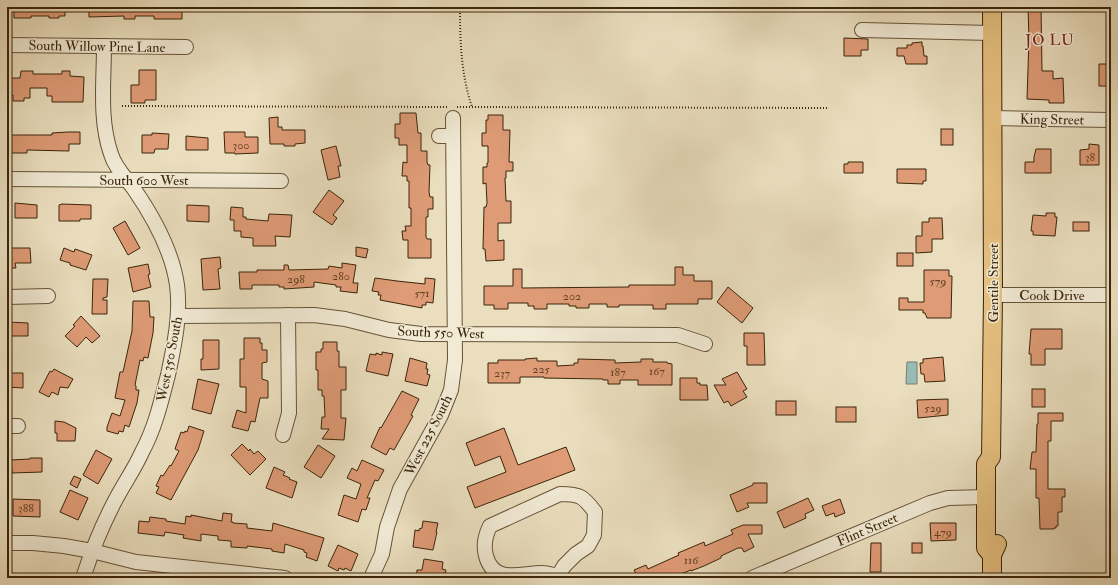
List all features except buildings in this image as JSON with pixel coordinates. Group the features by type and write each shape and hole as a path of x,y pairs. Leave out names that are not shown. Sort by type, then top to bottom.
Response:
{"main road":[{"name":"Gentile Street","path":"992,7 993,459 990,492 986,497 986,548 993,553"},
{"name":"Gentile Street","path":"992,578 993,553 998,544 997,466 993,459"}],"street":[{"path":"862,30 992,33"},
{"name":"South Willow Pine Lane","path":"7,45 186,47"},
{"name":"West 350 South","path":"83,578 92,551 116,498 143,452 159,412 173,353 178,316 177,285 168,252 154,221 111,155 107,139 104,113 104,46"},
{"name":"West 225 South","path":"371,578 382,554 387,527 400,489 441,415 451,390 455,360 446,136 453,118"},
{"name":"King Street","path":"992,118 1111,120"},
{"name":"South 600 West","path":"7,179 281,181"},
{"name":"Cook Drive","path":"993,295 1111,295"},
{"path":"7,297 48,296"},
{"path":"283,435 289,413 288,315"},
{"name":"South 550 West","path":"178,316 314,315 345,319 389,330 421,334 678,335 705,344"},
{"path":"560,494 574,494 586,500 595,512 594,535 588,546 576,554 564,566 558,577 542,573 510,576 495,571 488,563 485,551 485,536 490,526 560,494"},
{"name":"Flint Street","path":"752,578 930,503 948,498 986,497"},
{"path":"7,543 33,543 64,546 136,562 205,573 285,578"}],"path":[{"path":"460,7 460,33 464,81 472,107"},
{"path":"122,106 829,108"}],"water":[{"path":"907,362 917,362 917,384 906,384"}],"district":[{"name":"JO LU","path":"1050,40"}]}
